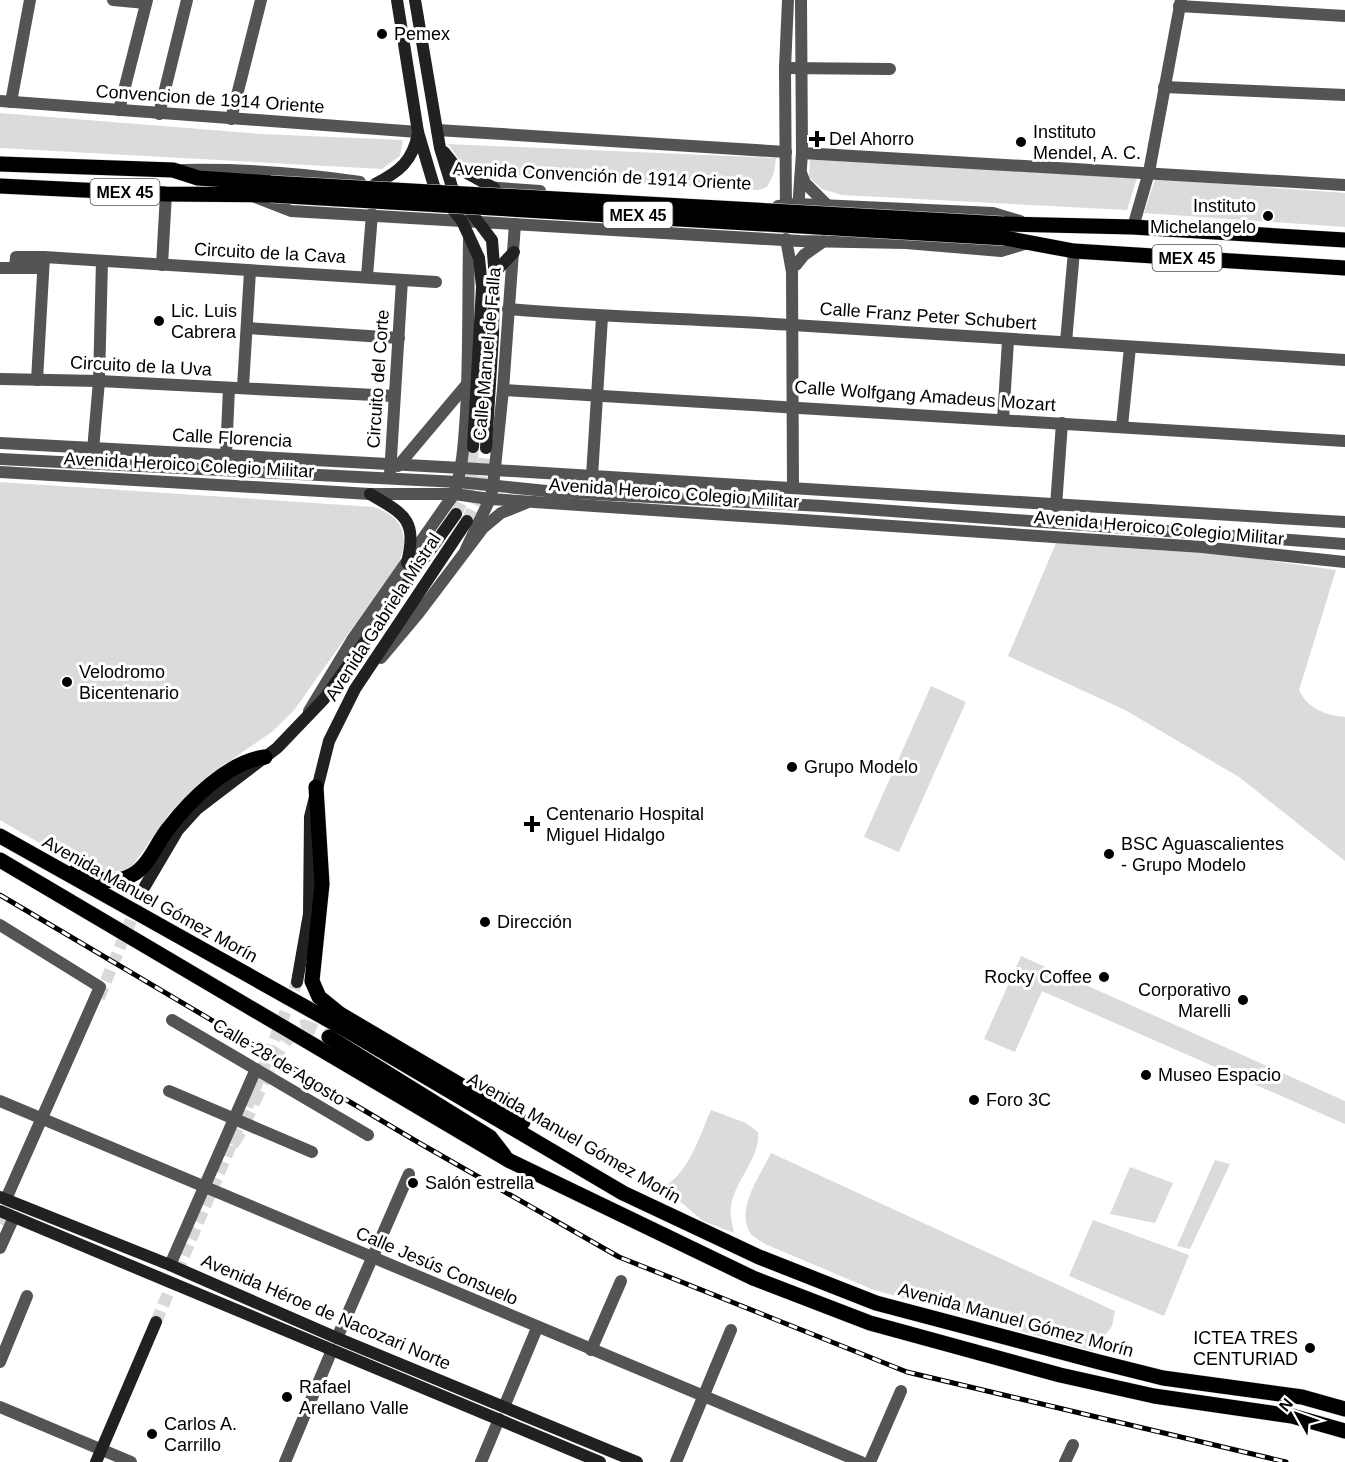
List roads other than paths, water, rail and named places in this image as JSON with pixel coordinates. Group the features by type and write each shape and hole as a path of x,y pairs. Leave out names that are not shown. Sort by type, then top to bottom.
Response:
{"main road":[{"path":"397,0 418,132 434,186 462,221 479,258 482,287 480,448 494,335 492,240 452,187 440,148 415,0"},
{"path":"375,184 406,165 415,149 418,132"},
{"path":"440,148 456,167 494,188"},
{"name":"Avenida Convención de 1914 Oriente","path":"0,164 173,170 198,178 270,189 1005,231 1030,242 1074,251 1345,268"},
{"name":"Avenida Convención de 1914 Oriente","path":"0,186 251,196 270,189"},
{"name":"Avenida Convención de 1914 Oriente","path":"1005,231 1028,223 1133,226 1345,240"},
{"path":"494,273 514,252"},
{"path":"370,494 397,509 411,528 413,539 408,563"},
{"name":"Avenida Gabriela Mistral","path":"145,886 178,830 191,816 266,757 300,725 347,668 462,518 355,689 329,741 310,818 309,914 297,982"},
{"path":"42,862 104,882 131,876 142,868 167,829 191,802 229,773 253,759 266,757"},
{"path":"316,787 322,884 312,981 319,998 340,1014 488,1107"},
{"name":"Avenida Manuel Gómez Morín","path":"0,836 42,862 355,1035 583,1158 588,1172 642,1203 759,1257 876,1304 1099,1362 1163,1378 1302,1397 1345,1409"},
{"path":"0,860 510,1161 753,1278 870,1323 1060,1375 1154,1396 1292,1416 1345,1431"},
{"path":"340,1014 355,1035 379,1037"},
{"path":"329,1037 490,1137 510,1161"},
{"name":"Avenida Héroe de Nacozari Norte","path":"3,1198 170,1265 337,1338 502,1413 600,1462"},
{"name":"Avenida Héroe de Nacozari Norte","path":"0,1211 332,1350 637,1462"},
{"path":"753,1278 759,1257"},
{"path":"96,1462 156,1322"}],"street":[{"path":"6,102 30,0"},
{"path":"113,0 146,2 119,110"},
{"path":"159,114 187,0"},
{"path":"231,119 261,0"},
{"path":"788,0 785,68 786,152 792,205 800,241 794,268 791,325 793,488"},
{"path":"794,268 786,239 802,153 801,0"},
{"path":"1133,226 1149,172 1180,3 1268,5 1345,15"},
{"path":"785,68 890,69"},
{"path":"1164,87 1345,95"},
{"name":"Convencion de 1914 Oriente","path":"6,102 418,132"},
{"path":"437,130 786,152"},
{"path":"802,153 1345,185"},
{"name":"Avenida Convención de 1914 Oriente","path":"173,170 222,169 298,174 375,184 993,213 1028,223"},
{"path":"800,173 805,183 828,206"},
{"path":"162,265 166,194"},
{"name":"Avenida Convención de 1914 Oriente","path":"251,196 291,211 800,241 906,243 1001,251 1030,242"},
{"path":"367,276 372,214"},
{"name":"Calle Manuel de Falla","path":"466,549 491,493 495,472 515,224"},
{"name":"Calle Manuel de Falla","path":"454,494 462,468 467,384 469,238"},
{"path":"794,268 804,255 824,241"},
{"path":"1066,342 1074,251"},
{"path":"0,268 15,268 43,262 102,261 99,381 93,450"},
{"name":"Circuito de la Cava","path":"102,261 436,282"},
{"path":"37,380 43,262"},
{"path":"243,387 250,271"},
{"name":"Circuito del Corte","path":"389,479 394,466 394,396 402,280"},
{"name":"Calle Franz Peter Schubert","path":"508,309 602,317 791,325 1008,341 1066,342 1345,360"},
{"path":"592,476 602,317"},
{"path":"247,328 399,338"},
{"path":"1003,420 1008,341"},
{"path":"1122,426 1130,347"},
{"name":"Circuito de la Uva","path":"0,379 243,387 394,396"},
{"path":"394,466 467,384"},
{"path":"226,455 229,388"},
{"name":"Calle Wolfgang Amadeus Mozart","path":"503,390 1345,441"},
{"path":"1056,506 1062,423"},
{"name":"Calle Florencia","path":"0,444 462,468"},
{"name":"Avenida Heroico Colegio Militar","path":"0,459 458,482 491,493 530,501 1202,547 1345,562"},
{"name":"Avenida Heroico Colegio Militar","path":"462,468 558,476 592,476 1345,522"},
{"name":"Avenida Heroico Colegio Militar","path":"0,472 370,494 556,492 618,495 823,506 1345,544"},
{"path":"556,492 558,476"},
{"path":"618,495 619,479"},
{"name":"Avenida Gabriela Mistral","path":"300,725 352,640 408,563 454,494"},
{"path":"355,689 418,614 483,528 501,513 530,501"},
{"path":"0,925 100,987 43,1119 3,1198"},
{"name":"Calle 28 de Agosto","path":"172,1020 368,1135"},
{"path":"170,1265 256,1069"},
{"path":"169,1091 312,1152"},
{"name":"Calle Jesús Consuelo","path":"0,1101 861,1462"},
{"path":"337,1338 409,1174"},
{"path":"0,1248 14,1217"},
{"path":"591,1350 621,1281"},
{"path":"0,1362 27,1296"},
{"path":"482,1462 537,1328"},
{"path":"676,1462 731,1330"},
{"path":"285,1462 332,1350"},
{"path":"870,1462 901,1391"},
{"path":"0,1407 131,1462"},
{"path":"1065,1462 1073,1445"}],"tunnel":[{"path":"456,514 471,482 473,447"},
{"path":"467,521 481,492 486,448"},
{"path":"99,998 145,886"},
{"path":"156,1322 266,1062 297,982"},
{"path":"231,1144 239,1132 273,1059 293,1032 304,1027 329,1037"},
{"path":"0,1224 10,1204"}],"railway":[{"path":"0,895 421,1144 619,1257 907,1372 1286,1462"}],"place":[{"name":"Pemex","path":"382,34"},
{"name":"Del Ahorro","path":"817,139"},
{"name":"Instituto Mendel, A. C.","path":"1021,142"},
{"name":"Instituto Michelangelo","path":"1268,216"},
{"name":"Lic. Luis Cabrera","path":"159,321"},
{"name":"Velodromo Bicentenario","path":"67,682"},
{"name":"Grupo Modelo","path":"792,767"},
{"name":"Centenario Hospital Miguel Hidalgo","path":"532,824"},
{"name":"BSC Aguascalientes - Grupo Modelo","path":"1109,854"},
{"name":"Dirección","path":"485,922"},
{"name":"Rocky Coffee","path":"1104,977"},
{"name":"Corporativo Marelli","path":"1243,1000"},
{"name":"Museo Espacio","path":"1146,1075"},
{"name":"Foro 3C","path":"974,1100"},
{"name":"Salón estrella","path":"413,1183"},
{"name":"ICTEA TRES CENTURIAD","path":"1310,1348"},
{"name":"Rafael Arellano Valle","path":"287,1397"},
{"name":"Carlos A. Carrillo","path":"152,1434"}]}
